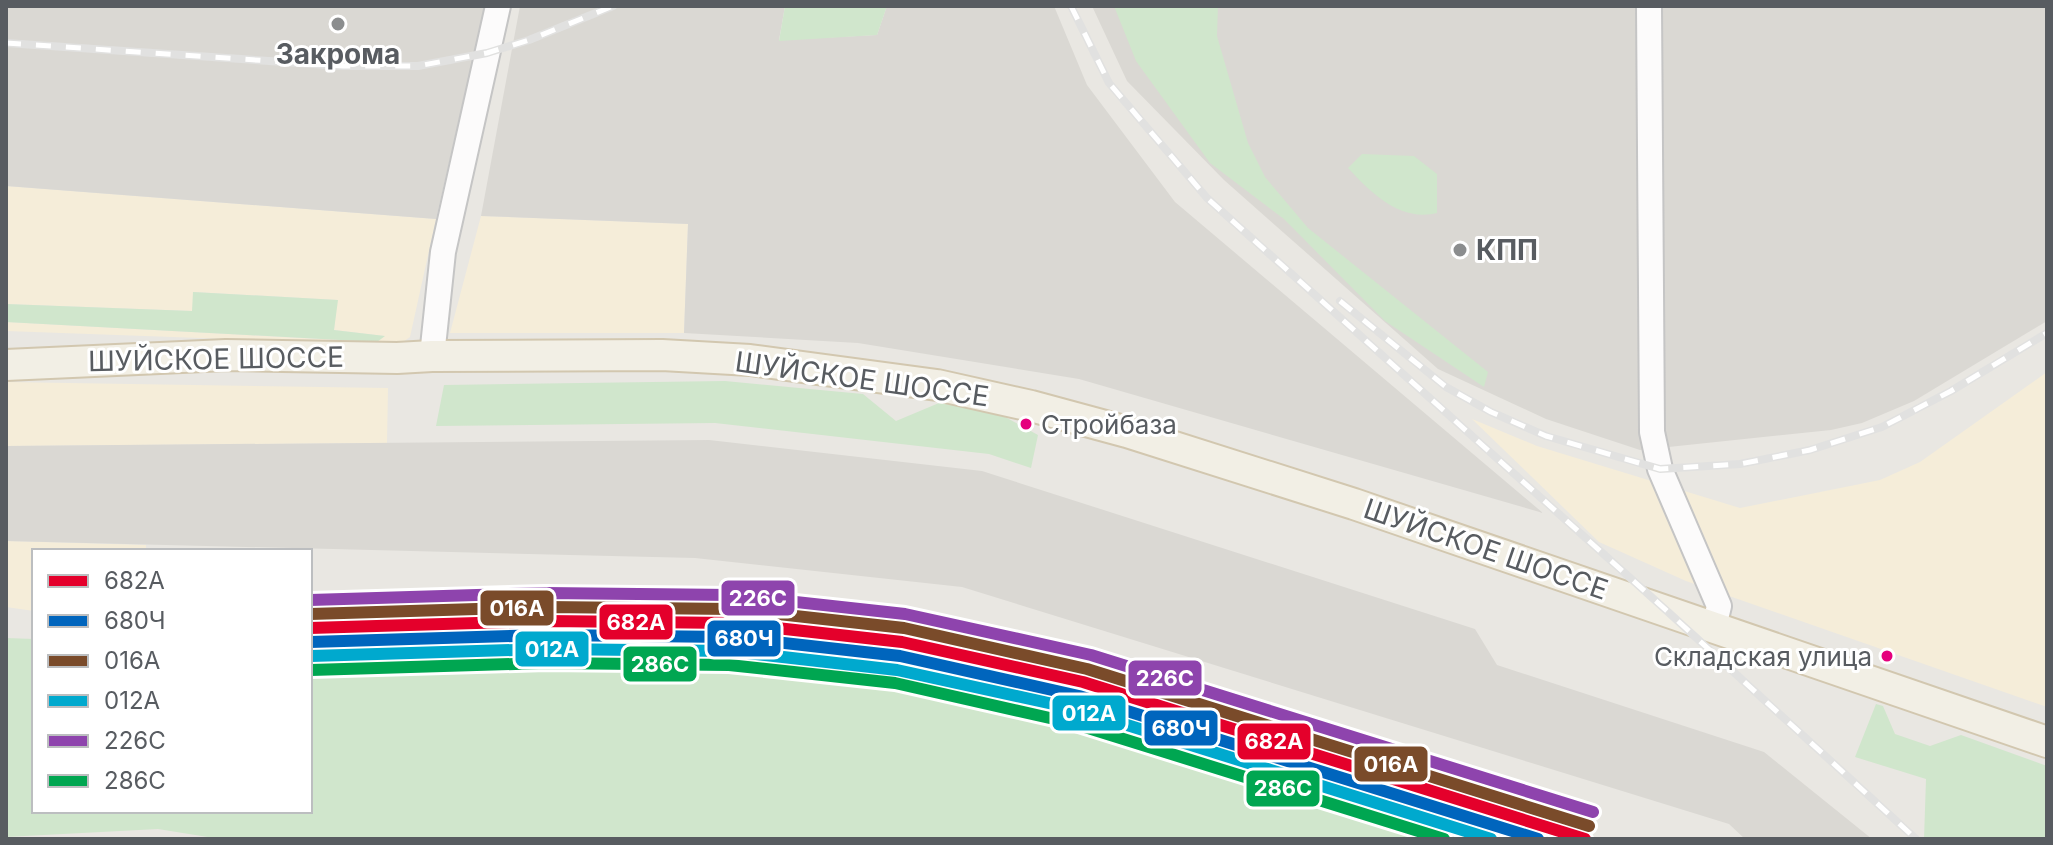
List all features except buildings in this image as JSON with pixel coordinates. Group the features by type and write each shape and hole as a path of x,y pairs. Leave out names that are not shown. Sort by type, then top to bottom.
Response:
{"main road":[{"name":"ШУЙСКОЕ ШОССЕ","path":"6,365 226,355 397,358 662,355 750,360 951,388 1127,432 1354,504 2047,742"}],"street":[{"path":"432,356 443,252 498,6"},
{"path":"1649,6 1652,432 1660,469 1719,606 1714,627"}],"shaded area":[{"path":"6,6 485,6 436,219 6,186"},
{"path":"520,6 785,6 779,40 877,35 887,6 1054,6 1087,85 1175,202 1543,513 1079,379 858,343 684,333 688,224 481,216"},
{"path":"1092,6 2047,6 2047,321 1914,401 1862,423 1831,430 1640,450 1546,419 1438,369 1224,180 1127,81"},
{"path":"6,186 436,219 410,337 399,345 6,331 6,322 376,342 384,336 334,330 337,300 194,292 193,311 6,304"},
{"path":"481,216 688,224 684,333 450,333"},
{"path":"2047,372 2047,707 1686,581 1599,542 1472,419 1537,446 1740,508 1880,480 1920,462"},
{"path":"6,382 388,388 387,443 6,446"},
{"path":"709,440 982,471 1475,629 1497,665 1764,752 1872,839 1745,839 1729,824 962,587 695,558 6,541 6,446"},
{"path":"6,541 146,545 146,549 32,549 32,611 6,607"}],"green space":[{"path":"785,6 887,6 877,35 779,41"},
{"path":"1114,6 1218,6 1217,36 1248,143 1265,177 1308,228 1488,372 1484,387 1385,321 1284,219 1210,163 1136,61"},
{"path":"1362,154 1414,156 1437,174 1437,213 1411,213 1377,196 1348,168"},
{"path":"193,292 338,300 334,330 385,336 377,342 6,322 6,304 192,311"},
{"path":"725,381 863,394 896,421 939,403 996,412 1038,435 1031,468 989,454 715,423 436,426 444,385"},
{"path":"6,638 32,639 32,813 312,813 312,644 653,639 919,663 1431,814 1483,839 220,839 158,829 6,837"},
{"path":"1876,704 1883,706 1895,734 1930,746 1961,735 2047,766 2047,839 1924,839 1926,779 1855,757"}],"railway":[{"path":"6,43 343,66 418,66 487,53 529,40 613,6"},
{"path":"1071,6 1109,83 1207,198 1916,839"},
{"path":"1340,301 1446,387 1491,412 1546,436 1660,469 1740,464 1810,450 1882,427 1951,391 2047,333"}],"transit line":[{"name":"226С","path":"312,600 545,593 732,595 905,614 1091,655 1593,812"},
{"name":"016А","path":"312,614 546,607 732,609 904,628 1087,669 1589,826"},
{"name":"682А","path":"312,628 546,621 732,623 902,642 1083,682 1585,839"},
{"name":"680Ч","path":"312,642 546,635 731,637 900,656 1079,696 1538,839"},
{"name":"012А","path":"312,656 546,649 730,651 897,670 1076,709 1491,839"},
{"name":"286С","path":"312,670 546,663 729,665 895,683 1072,723 1444,839"}],"place":[{"name":"Закрома","path":"338,24"},
{"name":"КПП","path":"1460,250"},
{"name":"Стройбаза","path":"1026,424"},
{"name":"Складская улица","path":"1887,656"}]}
